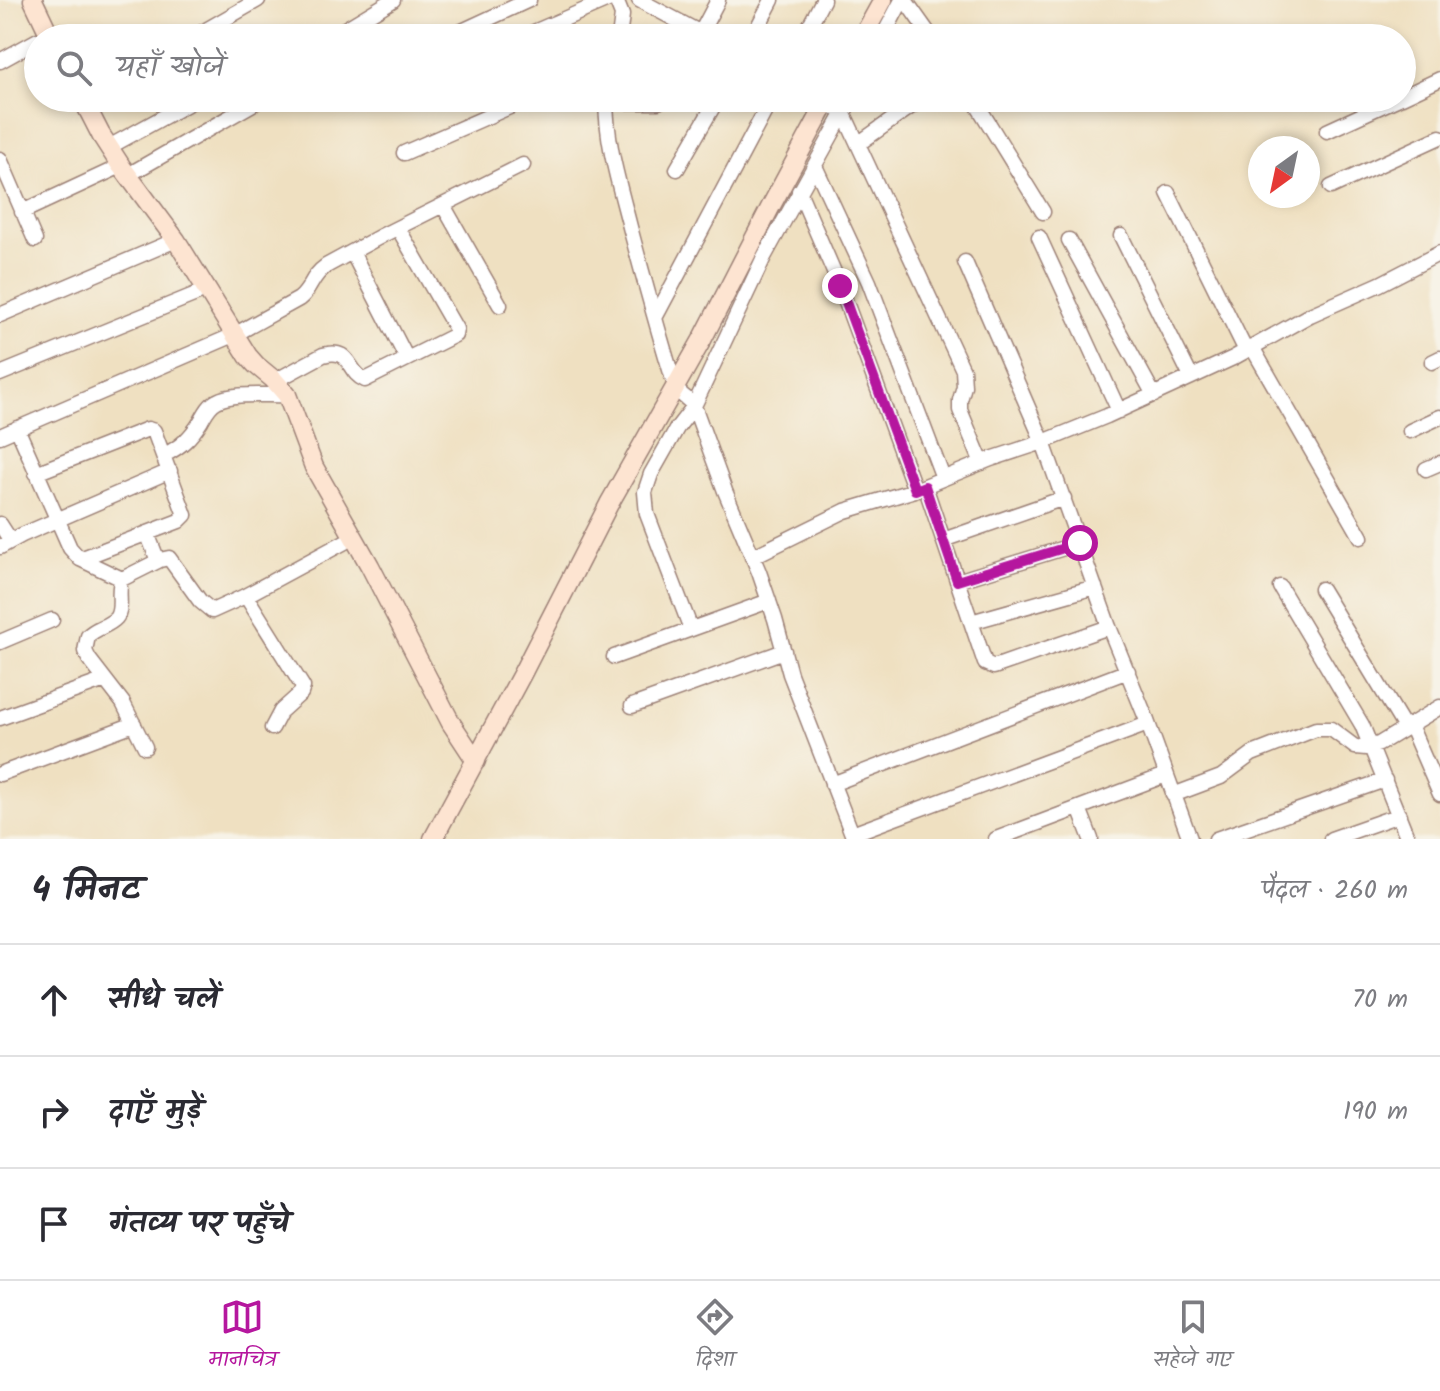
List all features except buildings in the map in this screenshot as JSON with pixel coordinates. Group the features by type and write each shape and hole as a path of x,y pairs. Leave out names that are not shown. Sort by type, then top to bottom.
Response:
{"street":[{"path":"33,0 41,24"},
{"path":"216,24 258,0"},
{"path":"353,24 393,0"},
{"path":"477,24 529,0"},
{"path":"552,24 608,0"},
{"path":"616,0 622,15 621,24"},
{"path":"639,0 682,24"},
{"path":"708,24 718,0"},
{"path":"759,24 772,0"},
{"path":"810,24 823,0"},
{"path":"890,24 904,0 922,24"},
{"path":"869,24 881,1"},
{"path":"0,61 24,49"},
{"path":"1416,90 1440,79"},
{"path":"91,112 109,147 176,240 234,335 256,365 281,388 314,467 451,723 476,761"},
{"path":"109,147 173,112"},
{"path":"22,212 124,170 236,112"},
{"path":"404,153 498,112"},
{"path":"606,112 614,167 655,318 769,601 790,674 853,836 1148,724"},
{"path":"677,169 710,112"},
{"path":"655,318 765,112"},
{"path":"691,629 647,514 645,492 651,474 677,428 684,396 716,314 771,206 829,112"},
{"path":"433,839 609,504 684,396 815,166 831,112"},
{"path":"837,112 858,144 963,370 960,410 982,463"},
{"path":"858,144 903,112"},
{"path":"982,112 1043,212"},
{"path":"1327,131 1368,112"},
{"path":"1331,187 1440,137"},
{"path":"0,159 35,240"},
{"path":"0,436 234,335 306,294 317,272 523,165"},
{"path":"815,166 869,282 943,478"},
{"path":"799,191 943,540 985,663 994,667 1109,627"},
{"path":"1168,193 1249,349 1361,537"},
{"path":"443,205 500,305"},
{"path":"164,455 189,438 208,409 218,400 281,388 323,355 344,356 359,378 365,380 451,338 456,332 398,228"},
{"path":"1121,236 1191,377"},
{"path":"1039,237 1119,411"},
{"path":"0,315 176,240"},
{"path":"1069,240 1154,395"},
{"path":"352,252 407,359"},
{"path":"752,557 845,511 920,488 1119,411 1440,253"},
{"path":"965,262 1043,442 1190,839"},
{"path":"0,374 206,290"},
{"path":"1410,431 1440,417"},
{"path":"17,428 70,548 80,559 122,579"},
{"path":"36,473 148,429 154,431 185,515 179,521 80,559"},
{"path":"0,524 5,544 170,471"},
{"path":"943,540 1064,498"},
{"path":"147,533 158,561"},
{"path":"145,747 123,703 85,651 88,636 117,616 119,583 122,579 165,558 172,561 200,601 212,611 246,596 354,537"},
{"path":"957,581 1080,543"},
{"path":"971,622 1095,587"},
{"path":"1280,587 1349,702 1372,747 1408,839"},
{"path":"1321,589 1407,726 1440,794"},
{"path":"246,596 303,687 301,693 281,711 272,728"},
{"path":"614,657 769,601"},
{"path":"0,642 52,620"},
{"path":"632,706 784,651"},
{"path":"832,784 1128,671"},
{"path":"0,718 105,680"},
{"path":"1173,795 1221,777 1252,754 1316,729 1331,729 1362,749 1372,747 1440,707"},
{"path":"0,774 134,724"},
{"path":"996,839 1166,775"},
{"path":"1216,839 1385,780"},
{"path":"1079,808 1091,839"},
{"path":"1331,839 1399,815"}],"route":[{"path":"840,286 915,490 925,486 957,581 1080,543"}]}
